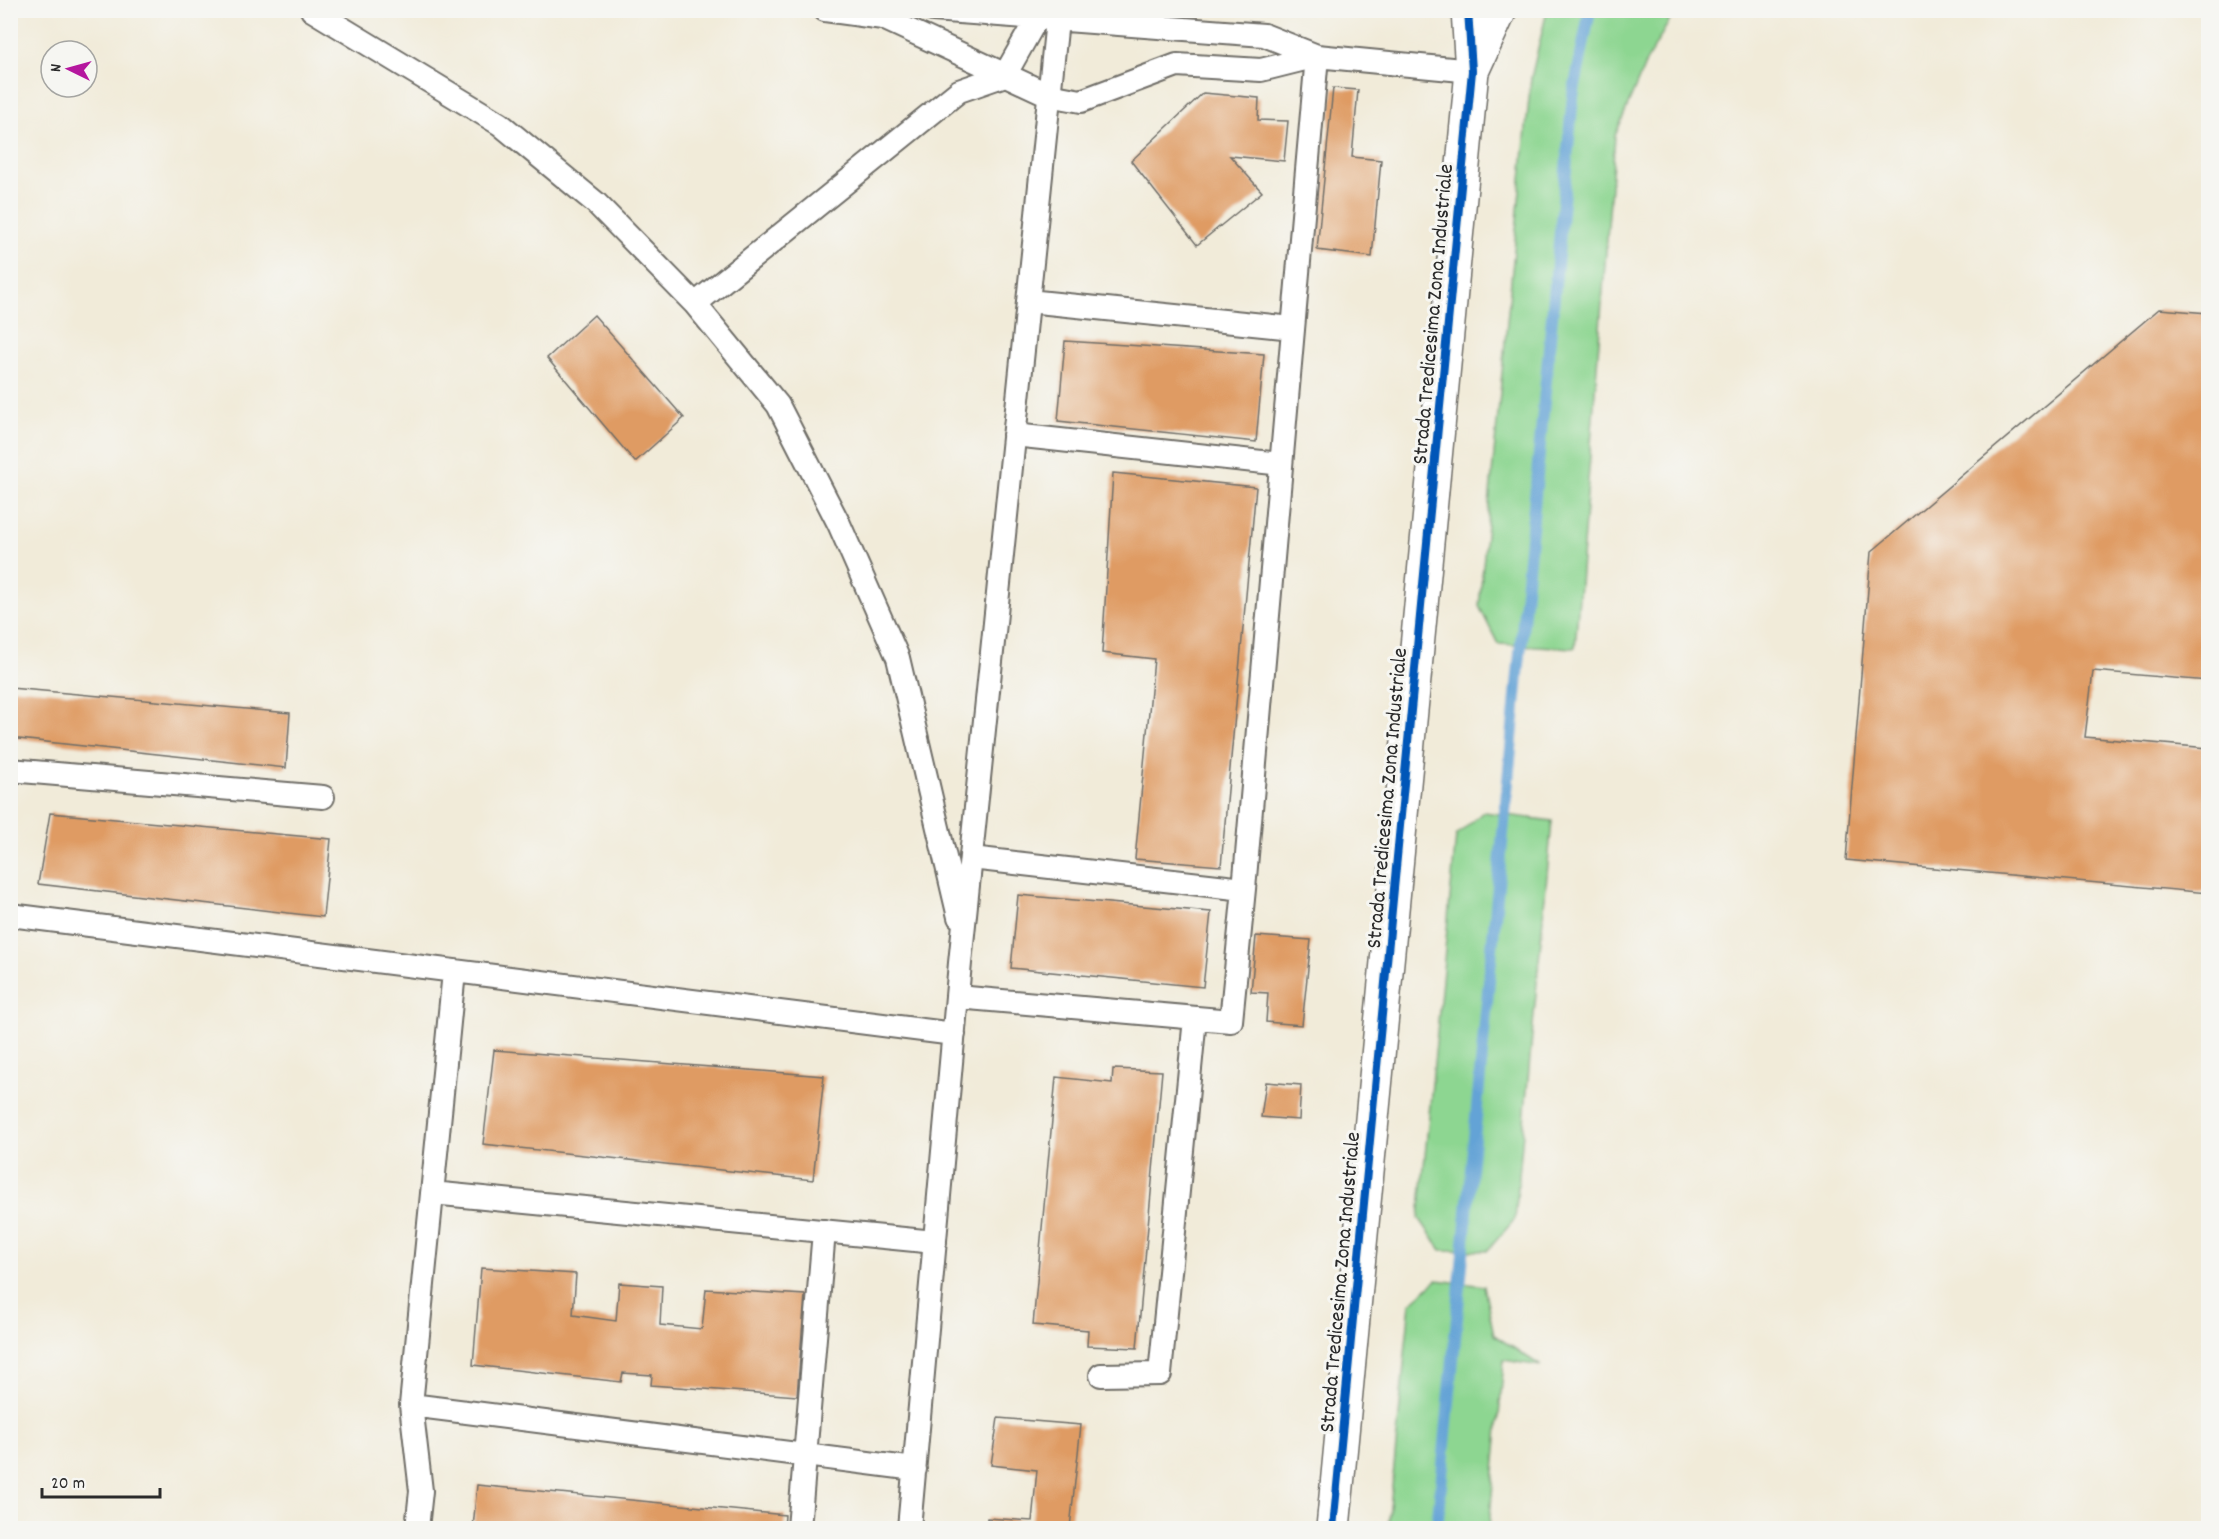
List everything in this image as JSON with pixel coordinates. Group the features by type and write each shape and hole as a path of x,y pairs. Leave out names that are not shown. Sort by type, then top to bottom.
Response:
{"street":[{"path":"1468,10 1472,71"},
{"path":"1472,71 1500,10"},
{"name":"Strada Tredicesima Zona Industriale","path":"1333,1528 1472,71"}],"lane":[{"path":"312,10 500,124 596,203 696,304 778,405 839,524 898,658 963,936"},
{"path":"825,10 855,12 883,18 1049,95 1081,101 1177,65 1260,70 1317,56"},
{"path":"933,10 1264,35 1317,56 1472,71"},
{"path":"696,304 959,91 1005,75 1047,19"},
{"path":"909,1528 957,997 1049,95 1047,19"},
{"path":"957,997 1231,1021 1317,56"},
{"path":"1028,301 1293,328"},
{"path":"1014,435 1281,464"},
{"path":"10,770 323,797"},
{"path":"971,858 1244,889"},
{"path":"10,915 954,1034"},
{"path":"417,1528 421,1491 411,1405 454,972"},
{"path":"1101,1375 1160,1374 1195,1018"},
{"path":"432,1193 935,1242"},
{"path":"799,1528 824,1231"},
{"path":"411,1405 915,1469"}],"green space":[{"path":"1547,11 1675,11 1646,62 1615,136 1575,648 1498,644 1479,606 1531,78"},
{"path":"1483,812 1552,821 1515,1219 1487,1251 1441,1250 1419,1218 1456,836"},
{"path":"1437,1280 1484,1286 1494,1335 1541,1366 1504,1360 1489,1528 1388,1528 1410,1303"}],"building":[{"path":"1333,88 1358,90 1352,157 1381,160 1372,257 1317,250"},
{"path":"1203,93 1259,98 1258,120 1288,121 1284,161 1230,156 1262,192 1197,245 1131,161"},
{"path":"2159,309 2208,313 2208,681 2093,671 2085,737 2208,748 2208,893 1846,860 1871,552"},
{"path":"594,315 684,418 635,462 547,358"},
{"path":"1065,341 1264,354 1256,442 1058,421"},
{"path":"1113,473 1256,487 1221,866 1135,859 1154,659 1102,653"},
{"path":"10,688 290,713 286,768 10,738"},
{"path":"50,813 331,839 323,917 38,884"},
{"path":"1018,895 1211,912 1203,987 1011,968"},
{"path":"1256,936 1311,940 1302,1025 1266,1022 1268,993 1251,992"},
{"path":"494,1050 824,1076 813,1180 483,1144"},
{"path":"1113,1069 1162,1071 1137,1348 1087,1346 1088,1330 1033,1325 1056,1077 1112,1083"},
{"path":"1266,1082 1301,1085 1299,1120 1261,1117"},
{"path":"481,1268 576,1274 573,1315 616,1321 619,1283 662,1286 660,1325 702,1329 706,1289 805,1295 797,1396 651,1385 652,1375 623,1373 621,1382 473,1365"},
{"path":"998,1418 1081,1425 1070,1528 986,1528 987,1518 1032,1521 1037,1470 991,1465"},
{"path":"477,1485 785,1515 784,1528 473,1528"}],"waterway":[{"path":"1437,1528 1573,96 1590,10"}],"cycle path":[{"path":"1333,1528 1472,71 1468,10"}]}
